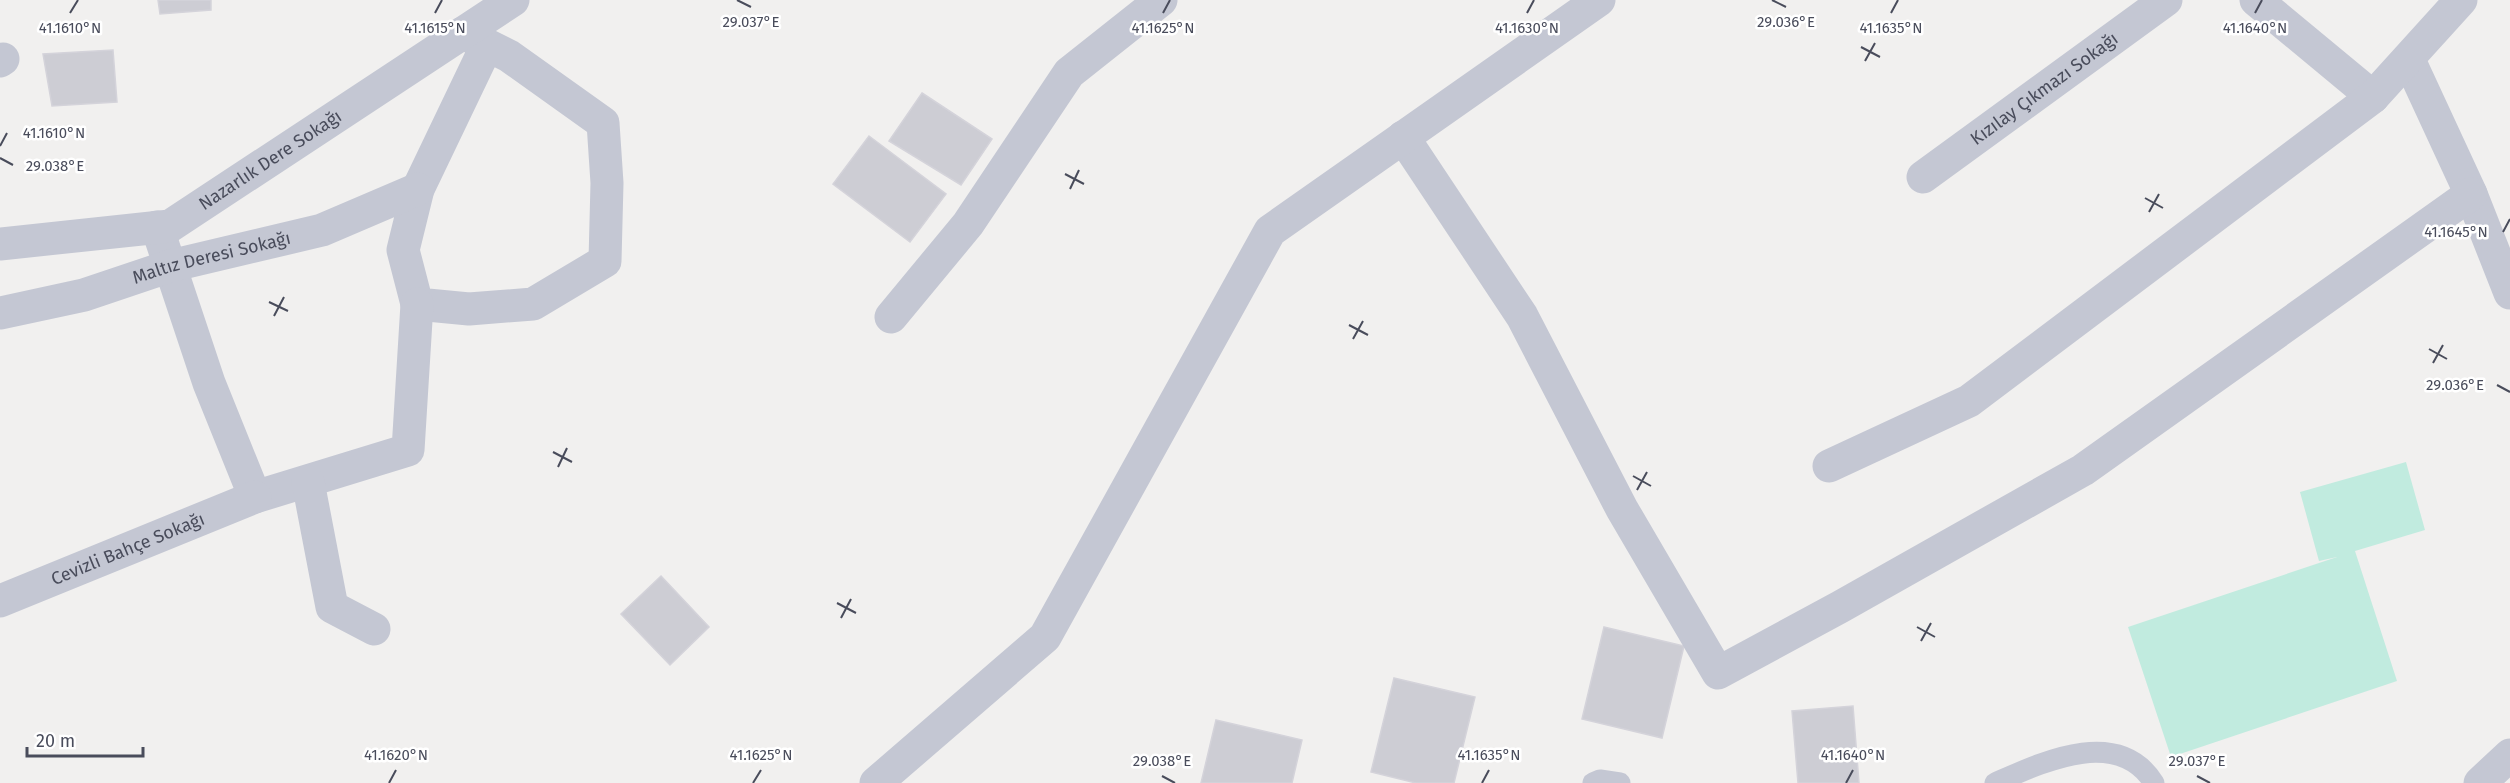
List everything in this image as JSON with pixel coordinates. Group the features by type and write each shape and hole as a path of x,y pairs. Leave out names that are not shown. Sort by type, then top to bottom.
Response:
{"street":[{"name":"Nazarlık Dere Sokağı","path":"0,244 170,226 475,39 513,0"},
{"path":"891,317 968,224 1069,73 1161,0"},
{"path":"876,783 1045,637 1270,231 1599,0"},
{"name":"Kızılay Çıkmazı Sokağı","path":"1923,177 2166,0"},
{"path":"2256,0 2373,98"},
{"path":"1829,466 1969,401 2373,98 2461,0"},
{"path":"475,39 509,56 603,123 607,183 605,261 533,304 469,309 417,304 403,250 418,189 475,39"},
{"path":"2409,60 2471,194 2510,293"},
{"path":"1403,137 1522,316 1622,509 1718,673 2083,470 2471,194"},
{"name":"Maltız Deresi Sokağı","path":"0,313 84,295 170,266 322,230 418,189"},
{"path":"156,227 209,383 255,497"},
{"name":"Cevizli Bahçe Sokağı","path":"0,601 255,497 408,450 417,304"},
{"path":"308,482 332,607 374,629"},
{"path":"2480,783 2510,755"}],"lane":[{"path":"1995,783 2082,752 2121,754 2148,774 2154,783"},
{"path":"1593,783 1600,780 1620,783"}],"green space":[{"path":"2406,462 2425,530 2355,551 2397,681 2171,757 2128,627 2337,557 2319,561 2300,492"}],"building":[{"path":"158,0 211,0 211,10 160,14"},
{"path":"113,50 117,102 52,106 43,54"},
{"path":"922,93 992,139 961,185 889,141"},
{"path":"869,136 946,194 910,242 833,184"},
{"path":"661,576 709,627 670,665 621,614"},
{"path":"1604,627 1684,646 1662,738 1582,719"},
{"path":"1394,678 1475,697 1454,783 1416,783 1371,772"},
{"path":"1853,706 1859,783 1798,783 1792,711"},
{"path":"1216,720 1302,740 1292,783 1201,783"}]}
